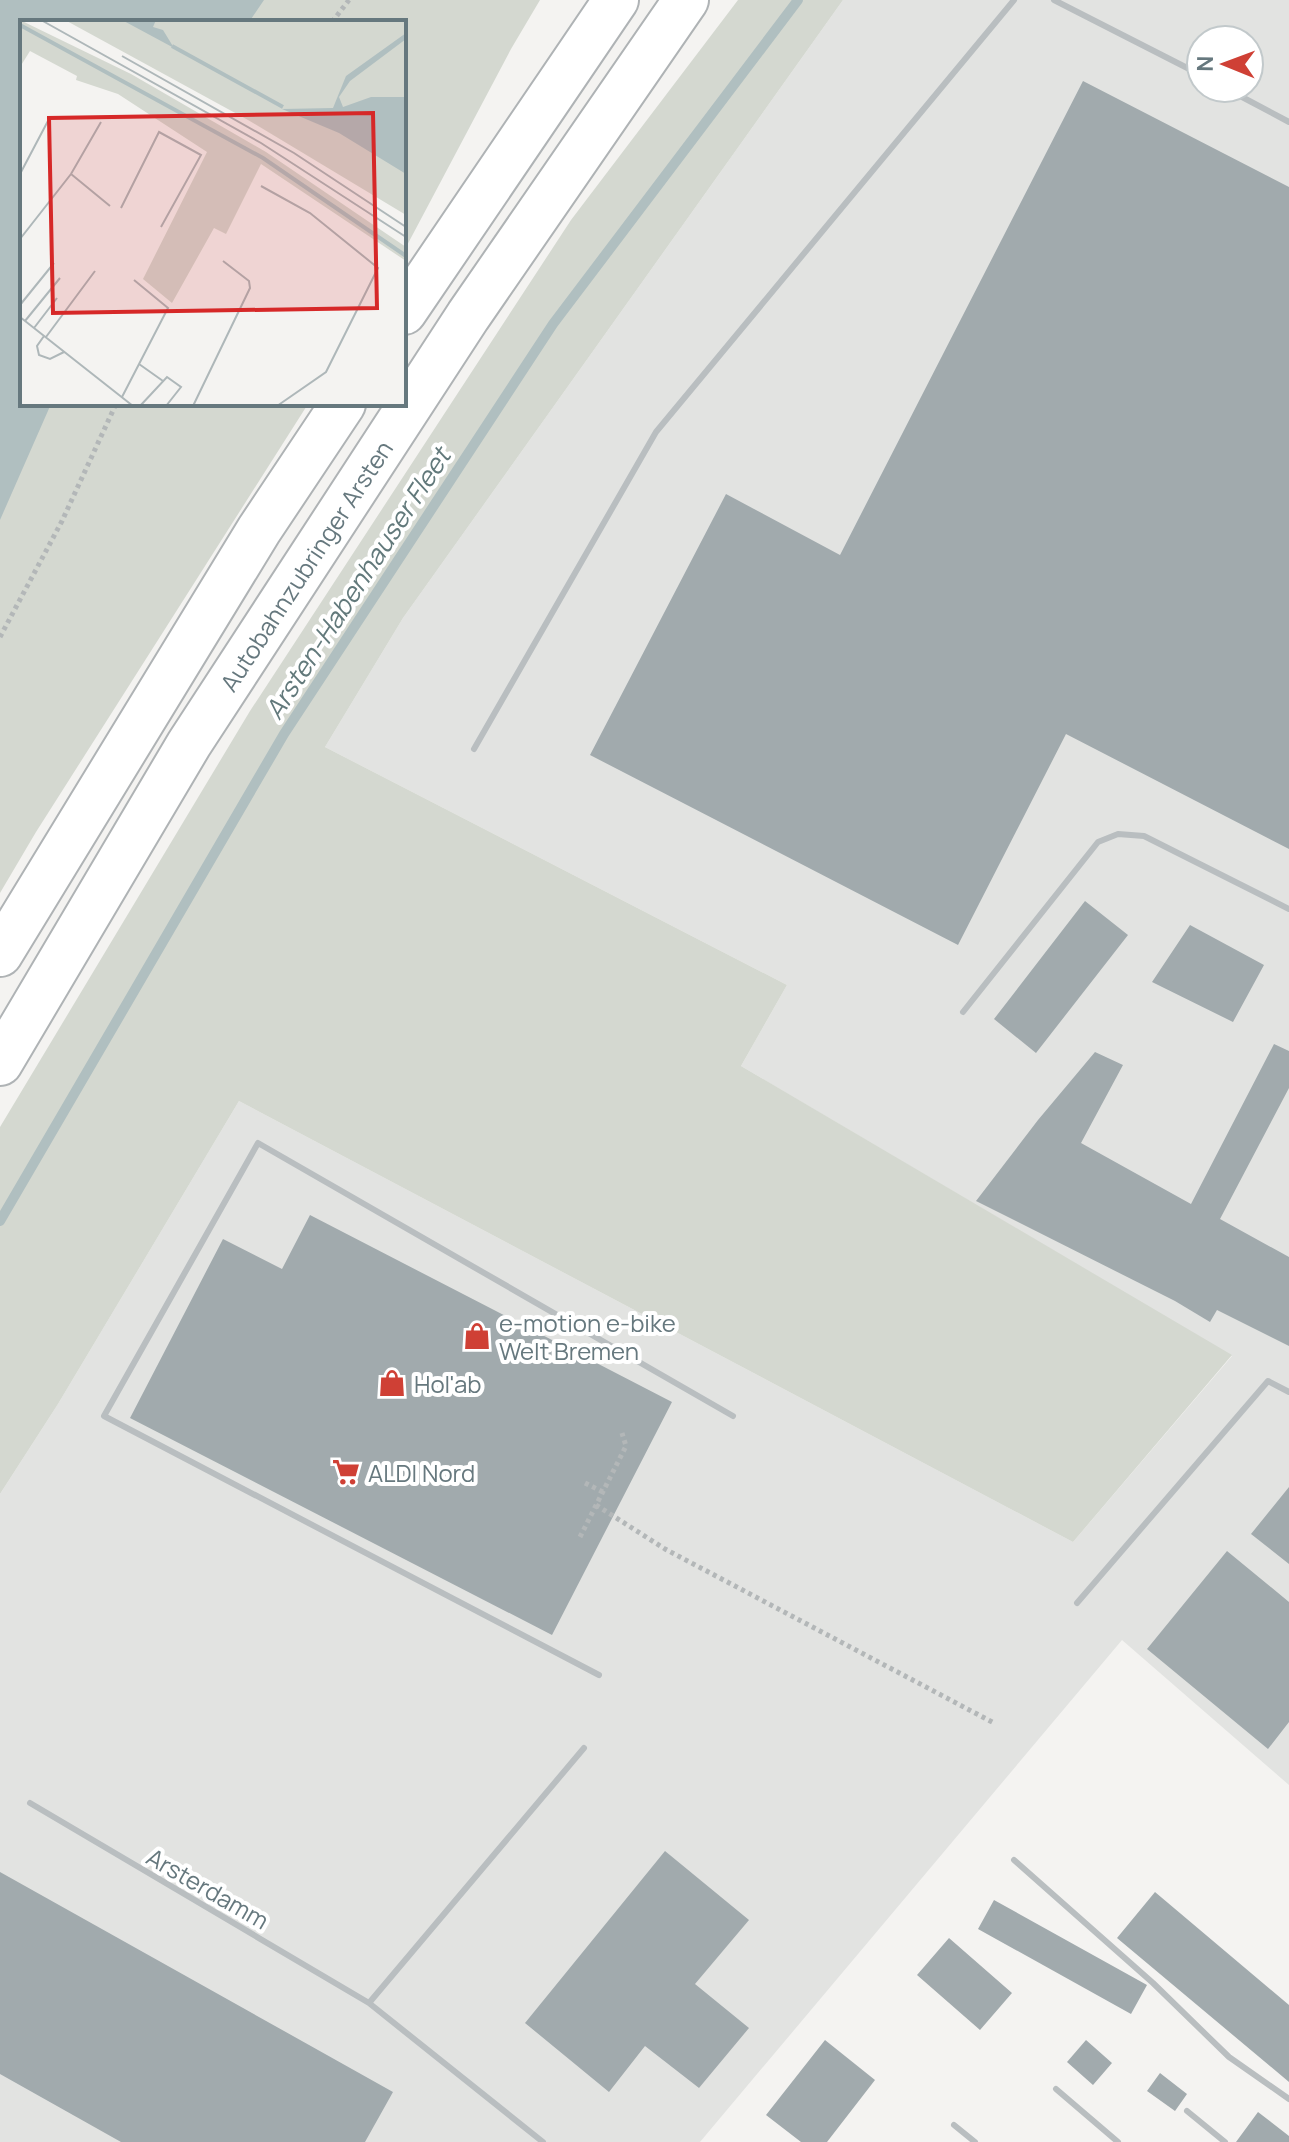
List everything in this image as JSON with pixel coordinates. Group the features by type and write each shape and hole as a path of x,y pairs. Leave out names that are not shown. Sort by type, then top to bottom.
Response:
{"highway":[{"path":"406,309 616,0"},
{"name":"Autobahnzubringer Arsten","path":"0,1063 189,744 468,316 686,0"},
{"path":"0,954 259,530 342,406"}],"lane":[{"path":"474,749 656,432 1014,0"},
{"path":"1054,0 1185,67"},
{"path":"1255,104 1289,122"},
{"path":"963,1012 1098,842 1118,834 1144,836 1289,909"},
{"path":"599,1675 104,1416 258,1143 733,1416"},
{"path":"1077,1603 1268,1381 1289,1392"},
{"path":"369,2003 584,1748"},
{"name":"Arsterdamm","path":"30,1803 369,2003 543,2142"},
{"path":"1014,1860 1153,1983 1229,2057 1289,2099"},
{"path":"1056,2089 1118,2142"},
{"path":"1187,2111 1225,2142"},
{"path":"954,2125 975,2142"}],"path":[{"path":"334,20 349,0"},
{"path":"0,637 62,521 115,406"},
{"path":"580,1537 626,1446 622,1433"},
{"path":"585,1483 603,1492"},
{"path":"596,1505 665,1549 994,1723"}],"shaded area":[{"path":"0,0 540,0 406,247 406,20 20,20 20,406 307,406 0,893"},
{"path":"0,0 264,0 250,20 20,20 20,406 50,406 0,520"},
{"path":"738,0 843,0 403,618 325,747 787,985 741,1066 1232,1355 1073,1542 239,1101 58,1404 0,1494 0,1127 250,711 571,220"},
{"path":"843,0 1289,0 1289,1785 1122,1640 700,2142 0,2142 0,1494 58,1404 239,1101 1073,1542 1232,1356 741,1066 787,985 325,747 403,618"}],"building":[{"path":"1083,81 1289,187 1289,849 1066,734 958,945 590,755 726,494 840,555"},
{"path":"1085,901 1128,935 1036,1053 994,1019"},
{"path":"1190,925 1264,965 1233,1022 1152,982"},
{"path":"1274,1044 1289,1051 1289,1088 1220,1219 1289,1257 1289,1346 1217,1310 1210,1322 1175,1301 976,1201 1095,1052 1123,1065 1081,1143 1191,1204"},
{"path":"310,1215 672,1402 552,1635 130,1418 223,1239 282,1269"},
{"path":"1289,1487 1289,1564 1251,1534"},
{"path":"1227,1551 1289,1602 1289,1722 1268,1749 1147,1649"},
{"path":"665,1851 749,1920 695,1984 749,2028 699,2088 645,2046 609,2092 525,2023"},
{"path":"0,1872 393,2092 365,2142 121,2142 0,2074"},
{"path":"1155,1892 1289,2005 1289,2082 1117,1938"},
{"path":"994,1900 1147,1985 1131,2014 978,1929"},
{"path":"949,1938 1012,1993 980,2030 917,1975"},
{"path":"825,2040 875,2080 827,2142 801,2142 766,2115"},
{"path":"1086,2040 1112,2063 1093,2085 1067,2062"},
{"path":"1160,2073 1187,2094 1175,2111 1147,2091"},
{"path":"1258,2112 1289,2136 1289,2142 1236,2142"}],"waterway":[{"name":"Arsten-Habenhauser Fleet","path":"0,1221 284,734 553,324 798,0"}],"place":[{"name":"e-motion e-bike Welt Bremen","path":"477,1336"},
{"name":"Hol'ab","path":"392,1383"},
{"name":"ALDI Nord","path":"346,1472"}]}
